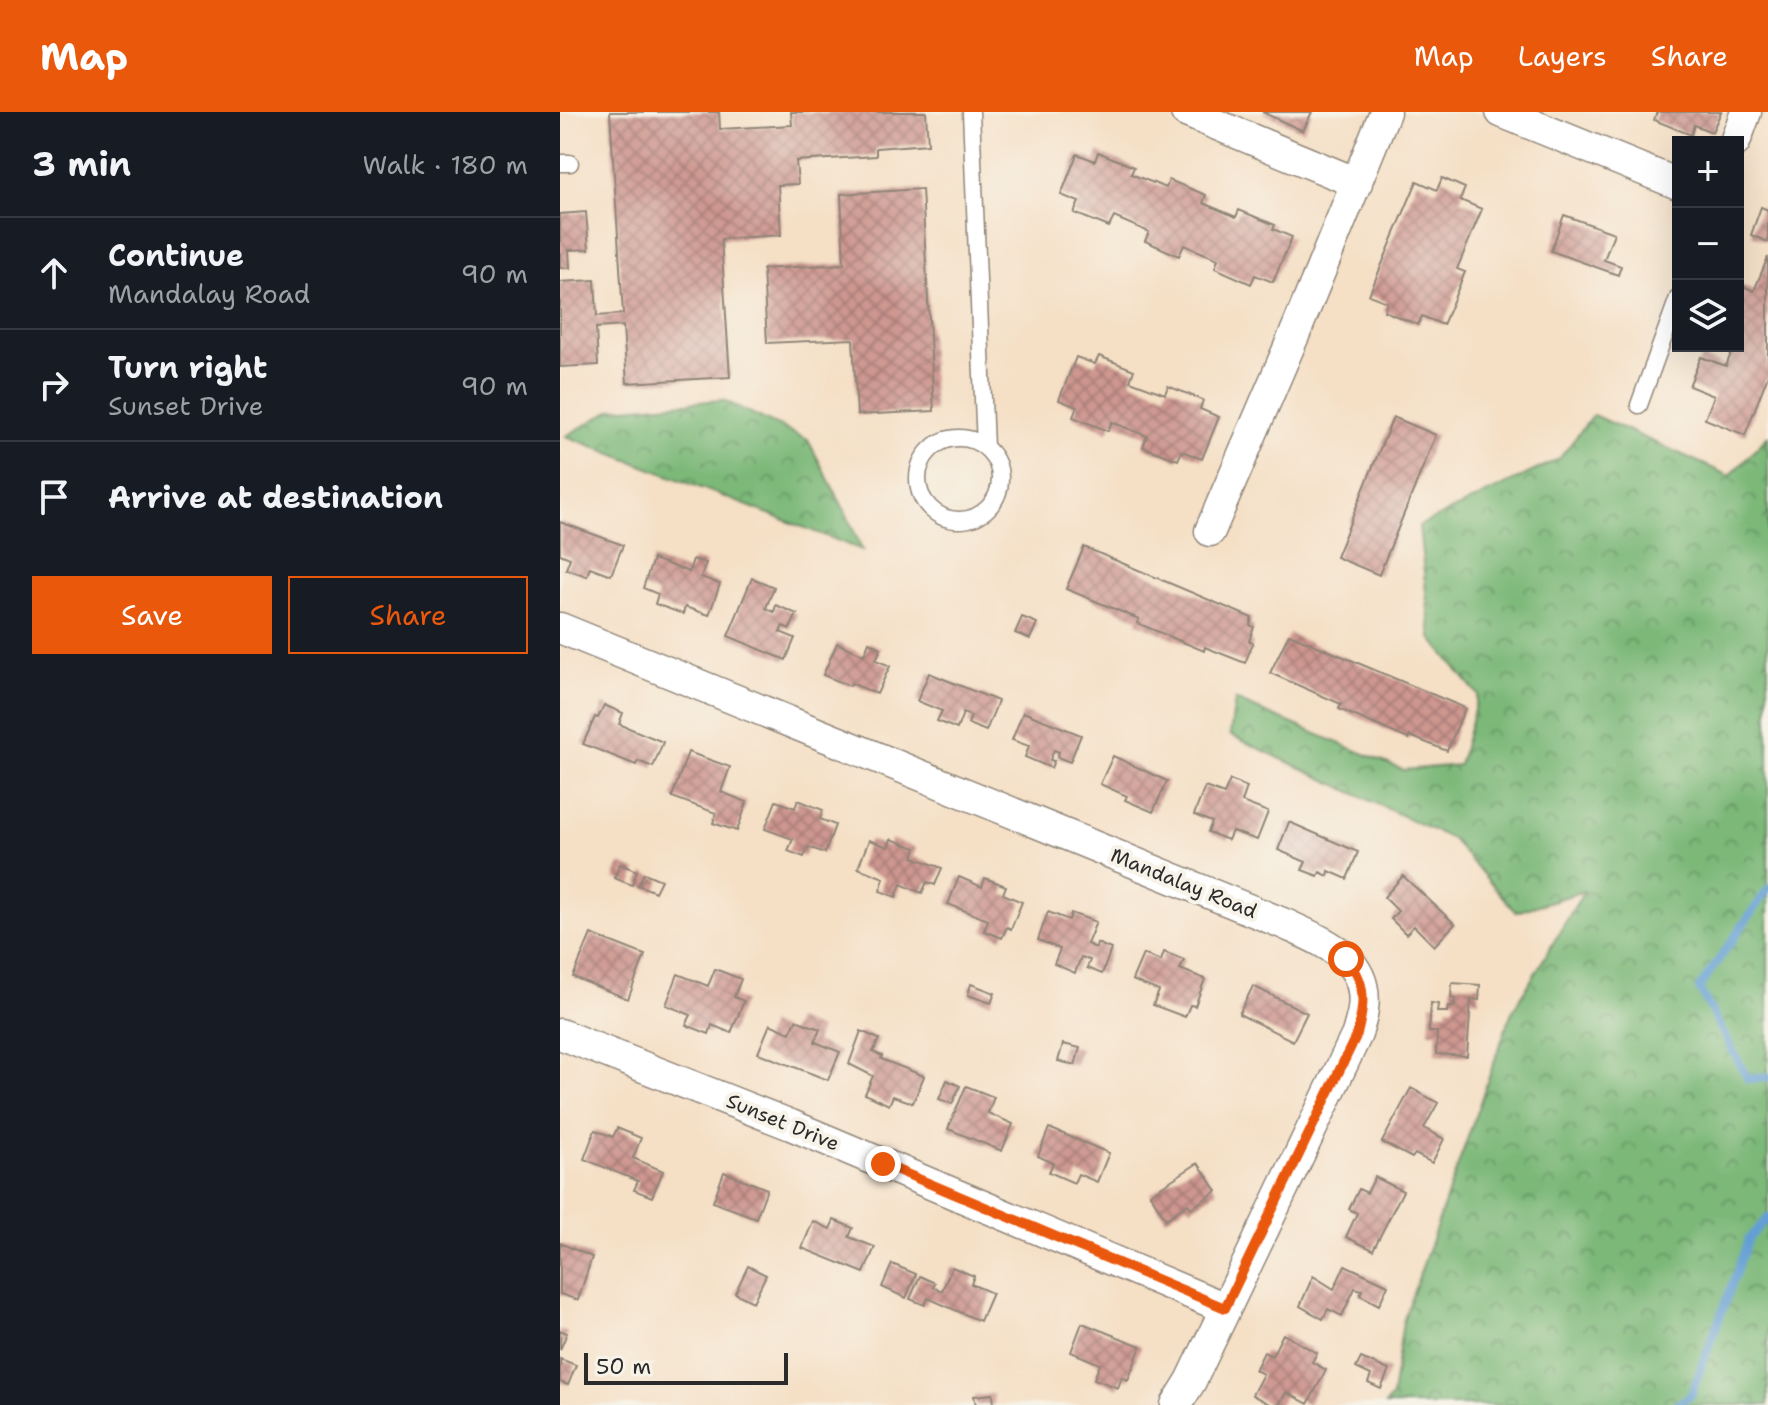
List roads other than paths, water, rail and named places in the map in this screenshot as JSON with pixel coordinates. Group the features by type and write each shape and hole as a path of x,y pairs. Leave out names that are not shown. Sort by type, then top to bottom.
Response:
{"street":[{"path":"1186,112 1357,183"},
{"path":"1210,531 1385,112"},
{"path":"1501,112 1672,182"},
{"path":"1737,136 1746,112"},
{"name":"Mandalay Road","path":"560,628 1287,925 1324,942 1352,964 1361,980 1364,999 1357,1034 1191,1381 1176,1405"},
{"name":"Sunset Drive","path":"560,1035 791,1125 1225,1308"}],"lane":[{"path":"971,112 985,447 994,457 1000,484 996,498 988,509 976,517 963,521 936,515 926,506 917,481 924,455 946,439 959,437 985,447"},
{"path":"1639,405 1672,314"}],"waterway":[{"path":"1768,889 1699,988 1748,1079 1768,1077"},
{"path":"1676,1405 1691,1395 1749,1238 1768,1218"}]}
